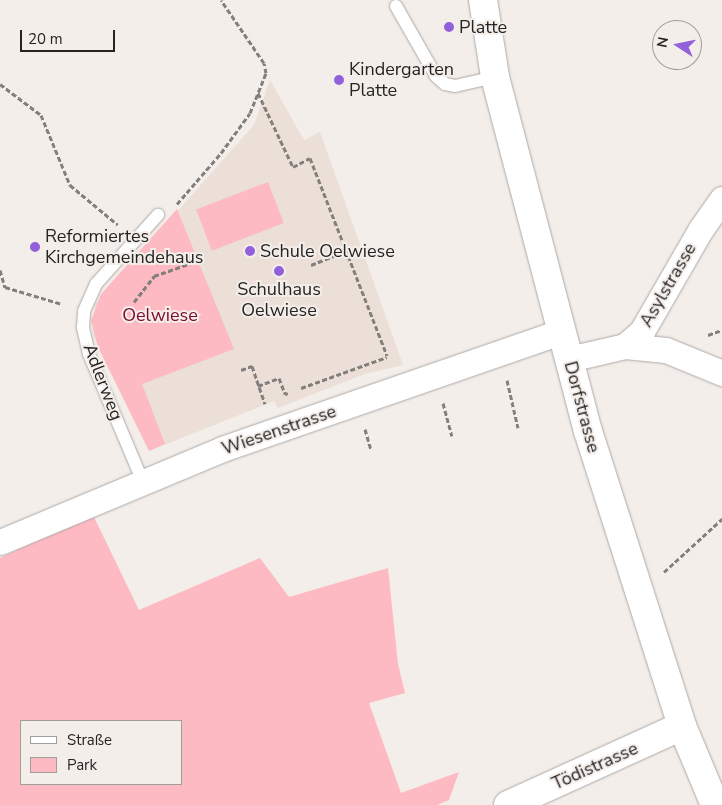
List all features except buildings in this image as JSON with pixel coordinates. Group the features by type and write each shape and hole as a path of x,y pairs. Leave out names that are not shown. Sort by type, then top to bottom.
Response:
{"street":[{"name":"Dorfstrasse","path":"483,0 495,77 608,500 682,726 715,805"},
{"name":"Asylstrasse","path":"625,346 642,331 700,229 722,199"},
{"name":"Wiesenstrasse","path":"0,542 222,449 562,330"},
{"path":"569,359 625,346 666,350 722,373"},
{"name":"Tödistrasse","path":"508,805 682,726"}],"lane":[{"path":"396,6 436,76 444,84 455,86 495,77"},
{"name":"Adlerweg","path":"142,482 89,354 83,327 84,311 96,284 158,216"}],"path":[{"path":"158,216 168,214 221,154 250,113 266,73 264,63 221,0"},
{"path":"0,84 41,116 70,185 136,240"},
{"path":"258,93 293,167 310,158 391,364"},
{"path":"311,264 346,251"},
{"path":"134,302 154,276 200,260"},
{"path":"0,270 5,287 84,311"},
{"path":"258,386 279,378 285,394 387,356"},
{"path":"241,370 252,366 262,395"},
{"path":"505,373 518,428"},
{"path":"441,396 452,436"},
{"path":"364,424 371,450"},
{"path":"662,574 722,519"}],"shaded area":[{"name":"Schule Oelwiese","path":"270,80 304,140 320,132 403,365 365,374 278,408 274,401 149,451 93,335 95,304 254,125"}],"green space":[{"path":"268,182 284,223 212,251 196,210"},
{"name":"Oelwiese","path":"177,209 234,349 142,384 165,444 149,451 98,347 91,321 101,294"},
{"path":"93,515 139,610 260,558 289,597 388,568 398,664 405,693 369,703 401,793 459,772 449,800 437,805 0,805 0,558"}],"place":[{"name":"Platte","path":"449,27"},
{"name":"Kindergarten Platte","path":"339,80"},
{"name":"Reformiertes Kirchgemeindehaus","path":"35,247"},
{"name":"Schule Oelwiese","path":"250,251"},
{"name":"Schulhaus Oelwiese","path":"279,271"}]}
